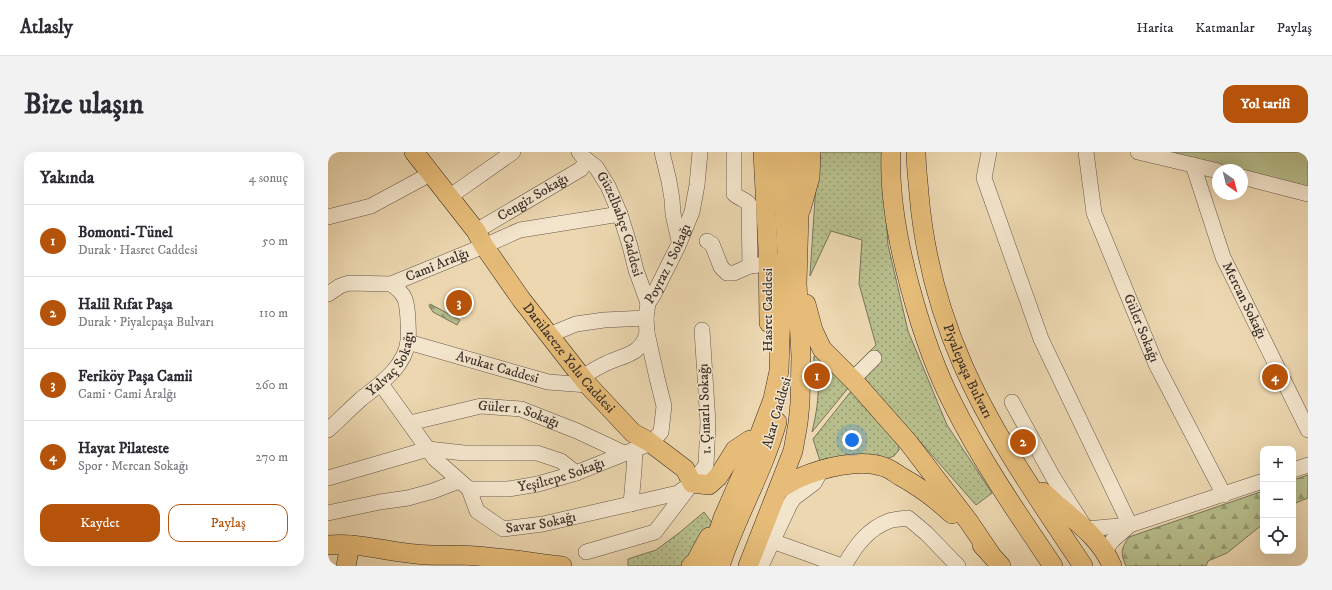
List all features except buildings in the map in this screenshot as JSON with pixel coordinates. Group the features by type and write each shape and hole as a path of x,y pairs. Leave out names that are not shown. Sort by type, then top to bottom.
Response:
{"main road":[{"name":"Darülaceze Yolu Caddesi","path":"414,152 432,173 521,299 549,335 585,381 633,433 636,449 685,468 692,483"},
{"name":"Hasret Caddesi","path":"745,465 746,451 759,410 768,368 759,265 763,152"},
{"path":"709,566 711,554 723,518 773,399 779,371 782,301 787,252 781,152"},
{"path":"748,566 793,451 800,403 801,356 797,284 799,214 794,190 796,152"},
{"path":"799,214 810,177 812,152"},
{"name":"Piyalepaşa Bulvarı","path":"891,152 892,188 900,249 919,321 930,354 954,407 975,444 1053,566"},
{"name":"Piyalepaşa Bulvarı","path":"916,153 920,212 929,266 942,312 962,364 987,414 1083,566"},
{"name":"Akar Caddesi","path":"720,566 774,432 785,392 791,354 787,252"},
{"path":"797,284 804,291 807,312 815,335 822,349 908,442 996,559"},
{"name":"Akar Caddesi","path":"735,566 784,433 800,377"},
{"path":"692,483 709,485 718,477 735,450 750,440"},
{"path":"884,467 895,465 904,458 909,451 908,442"},
{"path":"778,490 799,478 852,464 872,464 884,467 930,494 996,559"},
{"path":"1030,484 1042,491 1056,505 1086,529 1108,558"},
{"path":"691,566 696,561 723,518"},
{"path":"328,545 350,545 435,556 480,556 562,566"},
{"path":"346,566 350,545"}],"street":[{"path":"449,197 513,152"},
{"path":"662,152 669,181 673,214 679,241"},
{"name":"Poyraz 1 Sokağı","path":"636,449 661,432 664,406 647,333 647,311 678,246 692,212 697,185 700,152"},
{"path":"707,241 712,244 721,267 727,273 734,273 759,265 749,204 746,200 738,198 734,194 734,152"},
{"path":"989,152 984,178 1041,339 1130,525"},
{"name":"Güler Sokağı","path":"1086,152 1094,213 1156,364 1224,495"},
{"path":"1138,152 1212,170"},
{"name":"Güzelbahçe Caddesi","path":"583,156 596,167 608,186 620,214 647,311"},
{"name":"Cengiz Sokağı","path":"480,239 581,169 583,156"},
{"name":"Mercan Sokağı","path":"1193,165 1223,258 1308,430"},
{"path":"328,217 371,206 432,173"},
{"path":"1248,179 1308,194"},
{"path":"480,239 520,230 620,214"},
{"name":"Cami Aralğı","path":"391,284 480,239"},
{"path":"328,294 340,286 349,283 391,284"},
{"name":"Yalvaç Sokağı","path":"328,430 361,399 381,384 395,370 403,356 408,342 406,300 400,290 391,284"},
{"path":"549,335 576,324 647,311"},
{"name":"1. Çınarlı Sokağı","path":"586,552 655,532 706,465 708,423 702,330"},
{"path":"585,381 606,364 636,351 642,345 647,333"},
{"name":"Avukat Caddesi","path":"408,342 548,382 585,381"},
{"path":"852,380 874,358"},
{"name":"Savar Sokağı","path":"381,384 435,459 464,485 477,511 503,529 543,524 678,493 692,483"},
{"path":"1012,402 1052,477 1086,529 1130,525 1260,482"},
{"name":"Güler 1. Sokağı","path":"410,423 481,406 521,409 577,431 636,449"},
{"path":"328,478 428,449 464,453 538,453 561,461 576,473"},
{"path":"630,504 636,449"},
{"name":"Yeşiltepe Sokağı","path":"464,485 508,489 538,484 576,473 636,449"},
{"path":"1296,469 1308,465"},
{"path":"761,566 790,504 794,498 814,483 821,471"},
{"path":"328,513 380,502 408,498 464,485"},
{"path":"772,541 843,566 856,546 869,532 889,521 908,518 926,533 958,566"},
{"path":"1108,558 1114,540 1130,525"}],"green space":[{"path":"818,152 882,152 888,245 908,331 947,425 992,493 976,505 854,367 876,345 859,284 862,240 831,231 810,276"},
{"path":"1165,152 1308,152 1308,187 1248,172 1248,164 1214,164"},
{"path":"430,304 460,320 457,325 433,312 429,306"},
{"path":"816,355 849,387 812,432 818,394 818,381 814,359 814,356"},
{"path":"852,390 898,442 899,450 894,456 889,458 820,461 813,439"},
{"path":"1308,475 1308,498 1296,503 1296,482 1296,479"},
{"path":"1260,492 1260,526 1227,553 1208,561 1206,566 1126,566 1122,551 1129,537"},
{"path":"704,512 713,524 691,566 628,566 628,559 656,550"}],"place":[{"name":"Feriköy Paşa Camii","path":"459,303"},
{"name":"Bomonti-Tünel","path":"817,376"},
{"name":"Hayat Pilateste","path":"1275,377"},
{"name":"Halil Rıfat Paşa","path":"1023,442"}]}
